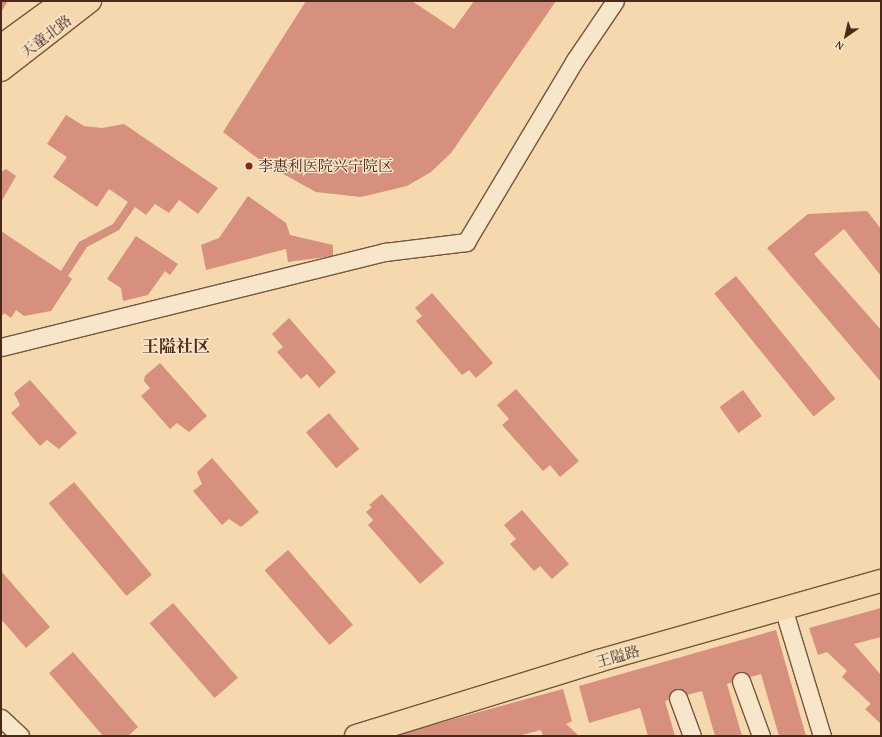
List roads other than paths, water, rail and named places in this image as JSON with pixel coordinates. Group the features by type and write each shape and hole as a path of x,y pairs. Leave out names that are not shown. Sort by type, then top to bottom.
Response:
{"main road":[{"path":"1,46 63,1"},
{"name":"天童北路","path":"1,70 90,1"},
{"name":"王隘路","path":"361,735 598,661 784,611 881,581"}],"street":[{"path":"1,347 385,252 466,242 574,60 615,1"},
{"path":"784,611 822,736"},
{"path":"741,681 761,736"},
{"path":"678,698 692,736"},
{"path":"1,718 20,736"}],"place":[{"name":"李惠利医院兴宁院区","path":"249,166"}],"district":[{"name":"王隘社区","path":"176,346"}]}
